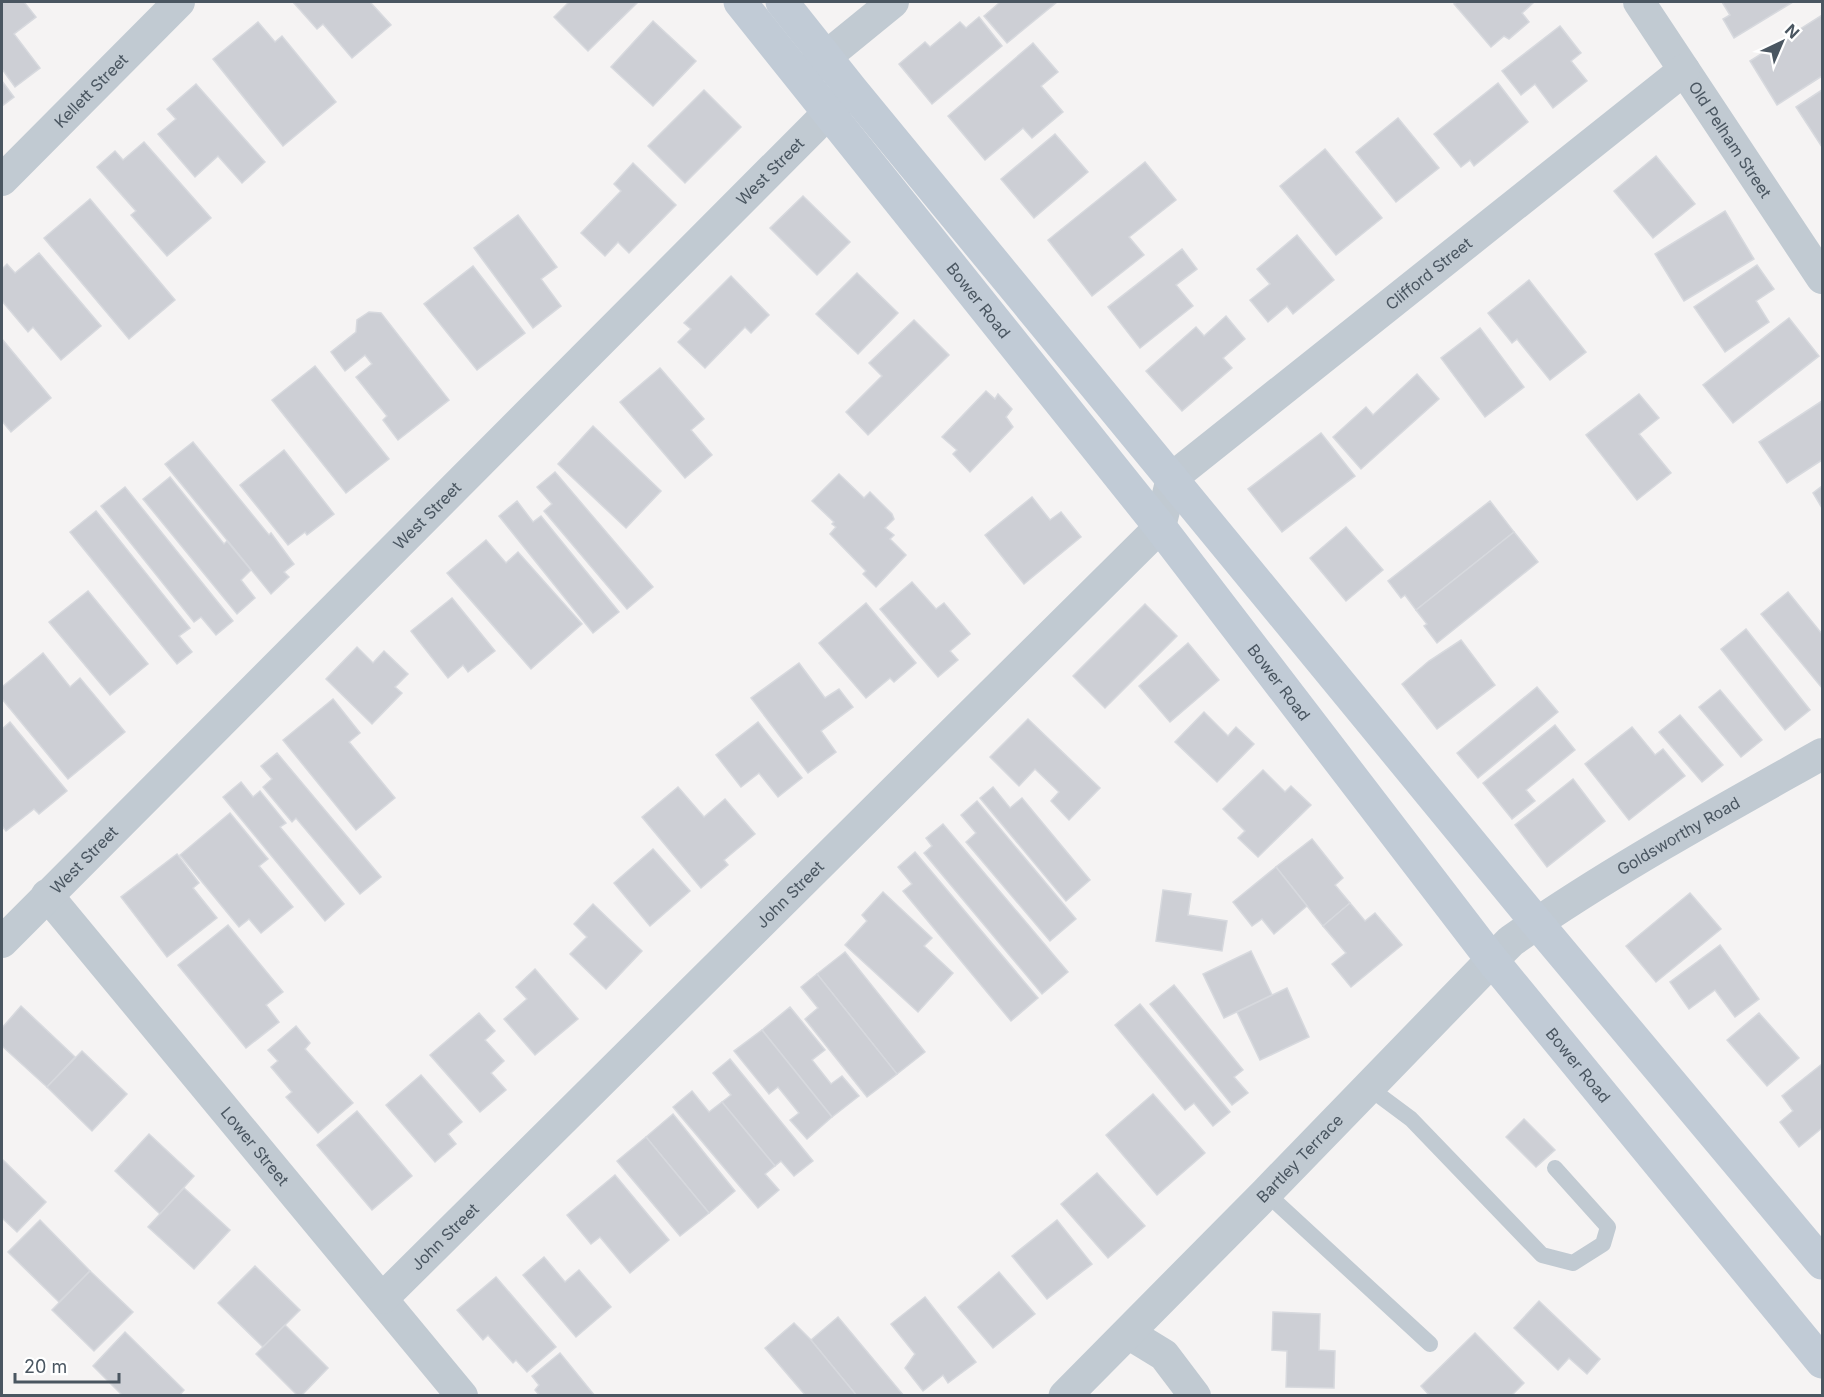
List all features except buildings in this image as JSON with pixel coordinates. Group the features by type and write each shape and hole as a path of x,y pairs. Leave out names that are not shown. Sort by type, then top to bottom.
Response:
{"main road":[{"name":"Bower Road","path":"740,2 1160,527 1492,960 1822,1362"},
{"path":"782,2 1537,923 1822,1263"}],"street":[{"name":"Kellett Street","path":"2,180 179,2"},
{"path":"801,77 893,2"},
{"name":"Old Pelham Street","path":"1639,2 1822,278"},
{"name":"Clifford Street","path":"1172,478 1684,70"},
{"name":"West Street","path":"2,942 852,90"},
{"path":"1160,527 1172,478"},
{"name":"John Street","path":"383,1298 1160,527"},
{"name":"Goldsworthy Road","path":"1537,923 1590,887 1672,838 1822,754"},
{"name":"Lower Street","path":"47,895 462,1395"},
{"name":"Bartley Terrace","path":"1065,1395 1266,1193 1492,960 1511,942 1537,923"},
{"path":"1128,1333 1164,1355 1195,1395"}],"lane":[{"path":"1368,1087 1411,1119 1542,1255 1573,1263 1603,1244 1608,1227 1555,1168"},
{"path":"1266,1193 1430,1344"}]}
